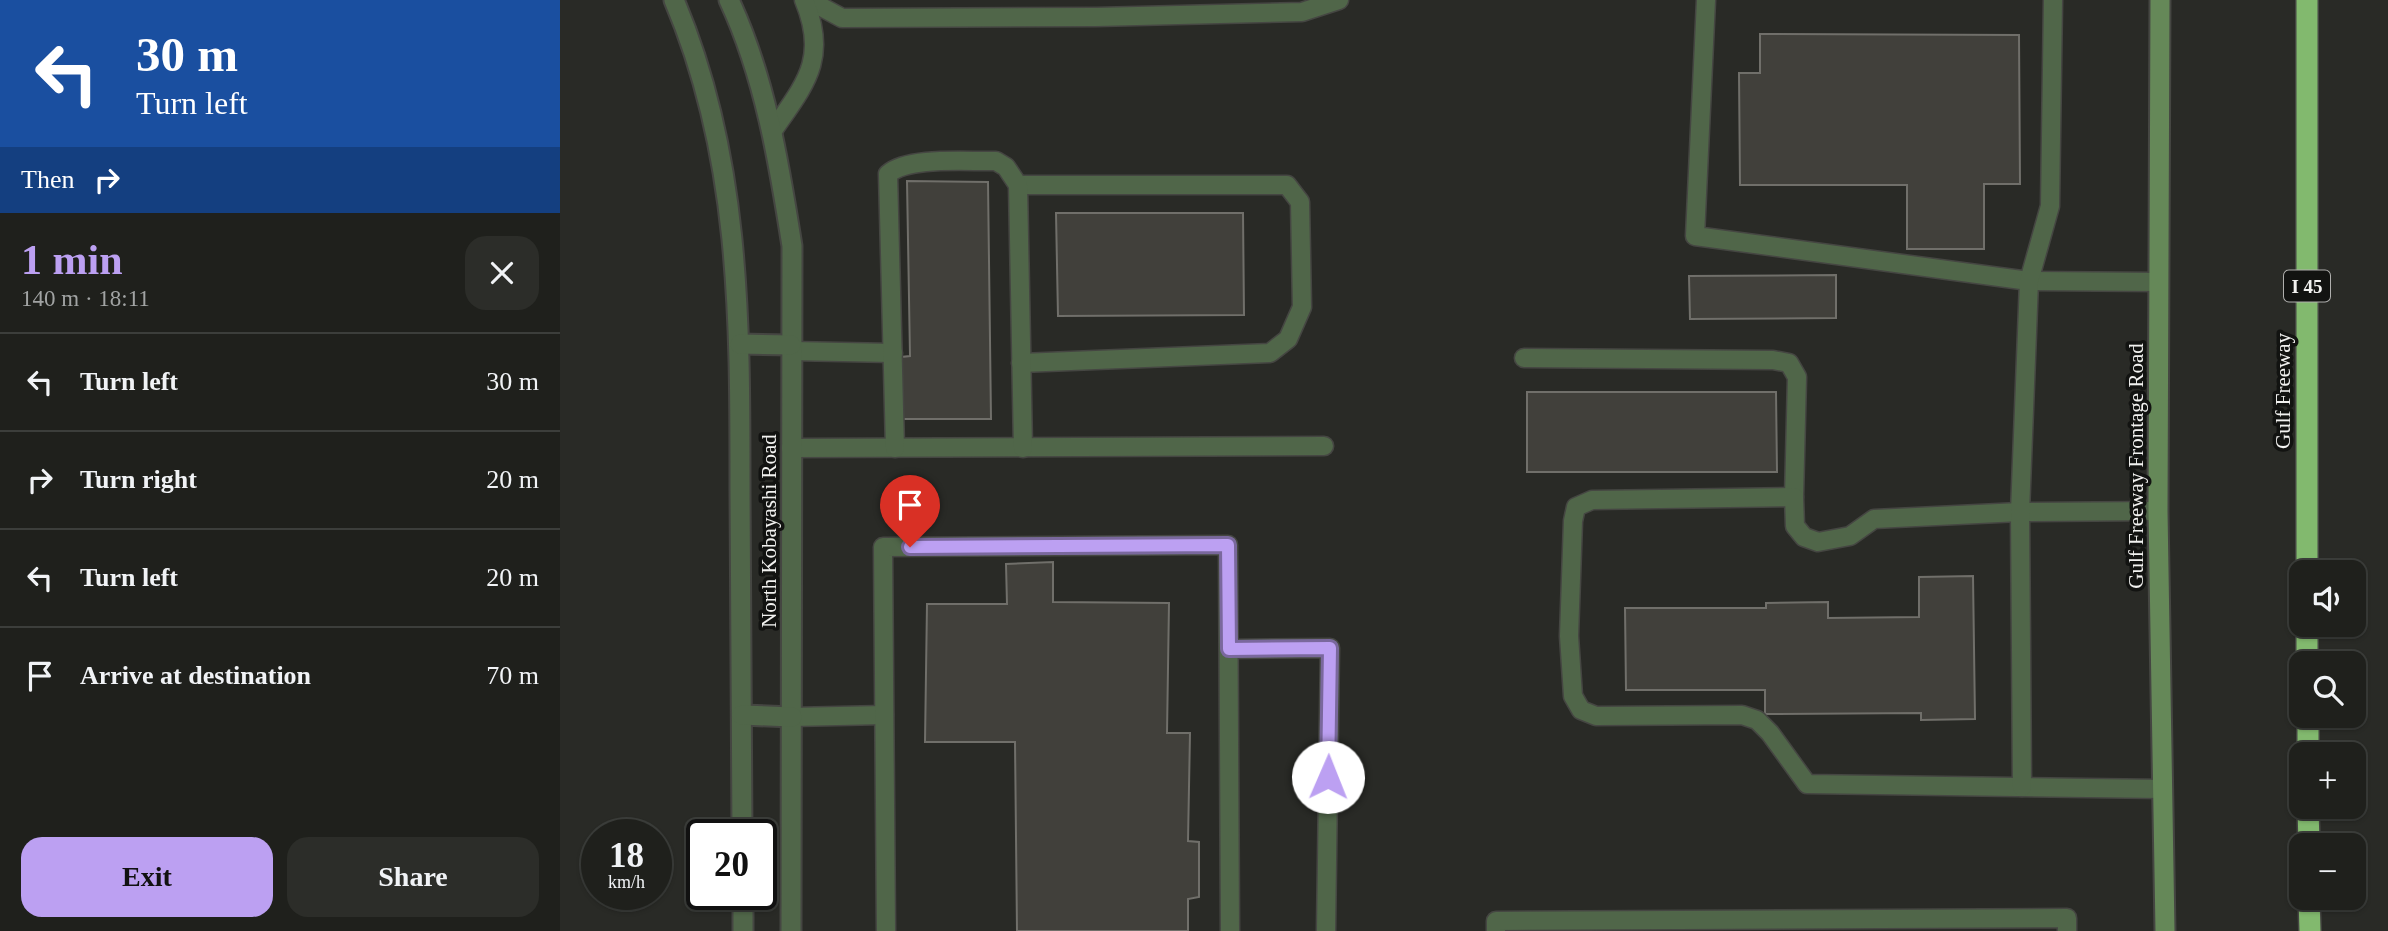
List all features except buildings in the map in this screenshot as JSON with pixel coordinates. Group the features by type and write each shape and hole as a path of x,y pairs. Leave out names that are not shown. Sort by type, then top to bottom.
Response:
{"highway":[{"name":"Gulf Freeway","path":"2306,0 2307,560"},
{"path":"2309,910 2309,931"}],"main road":[{"name":"Gulf Freeway Frontage Road","path":"2160,0 2158,511 2165,931"}],"street":[{"name":"North Kobayashi Road","path":"674,0 691,41 711,112 725,178 734,248 740,344 742,819"},
{"name":"North Kobayashi Road","path":"729,0 767,111 792,246 791,931"},
{"path":"740,344 791,348"},
{"path":"742,715 792,718"},
{"path":"743,910 743,931"}],"lane":[{"path":"811,3 842,18 1096,9 1302,12 1339,0"},
{"path":"1706,0 1695,236 2028,281 2159,282"},
{"path":"2022,787 2020,512 2028,281 2050,206 2053,0"},
{"path":"772,132 809,77 816,45 811,3"},
{"path":"895,448 888,174 895,168 914,163 996,161 1006,167 1017,185 1023,448"},
{"path":"1017,185 1287,185 1300,202 1302,307 1289,339 1270,353 1021,363"},
{"path":"791,348 892,353"},
{"path":"1524,358 1773,360 1789,363 1797,377 1795,526 1804,537 1818,542 1850,536 1874,519 2020,512 2158,511"},
{"path":"791,448 1324,446"},
{"path":"1794,497 1592,500 1576,508 1573,521 1569,636 1573,696 1581,710 1596,716 1742,715 1757,720 1770,733 1807,784 2162,789"},
{"path":"886,931 883,547 1228,545 1230,931"},
{"path":"1229,649 1330,648 1326,931"},
{"path":"792,718 884,715"},
{"path":"1496,931 1496,920 1591,925 2067,918 2067,931"}],"route":[{"path":"910,547 1228,545 1229,649 1330,648 1328,777"}]}
